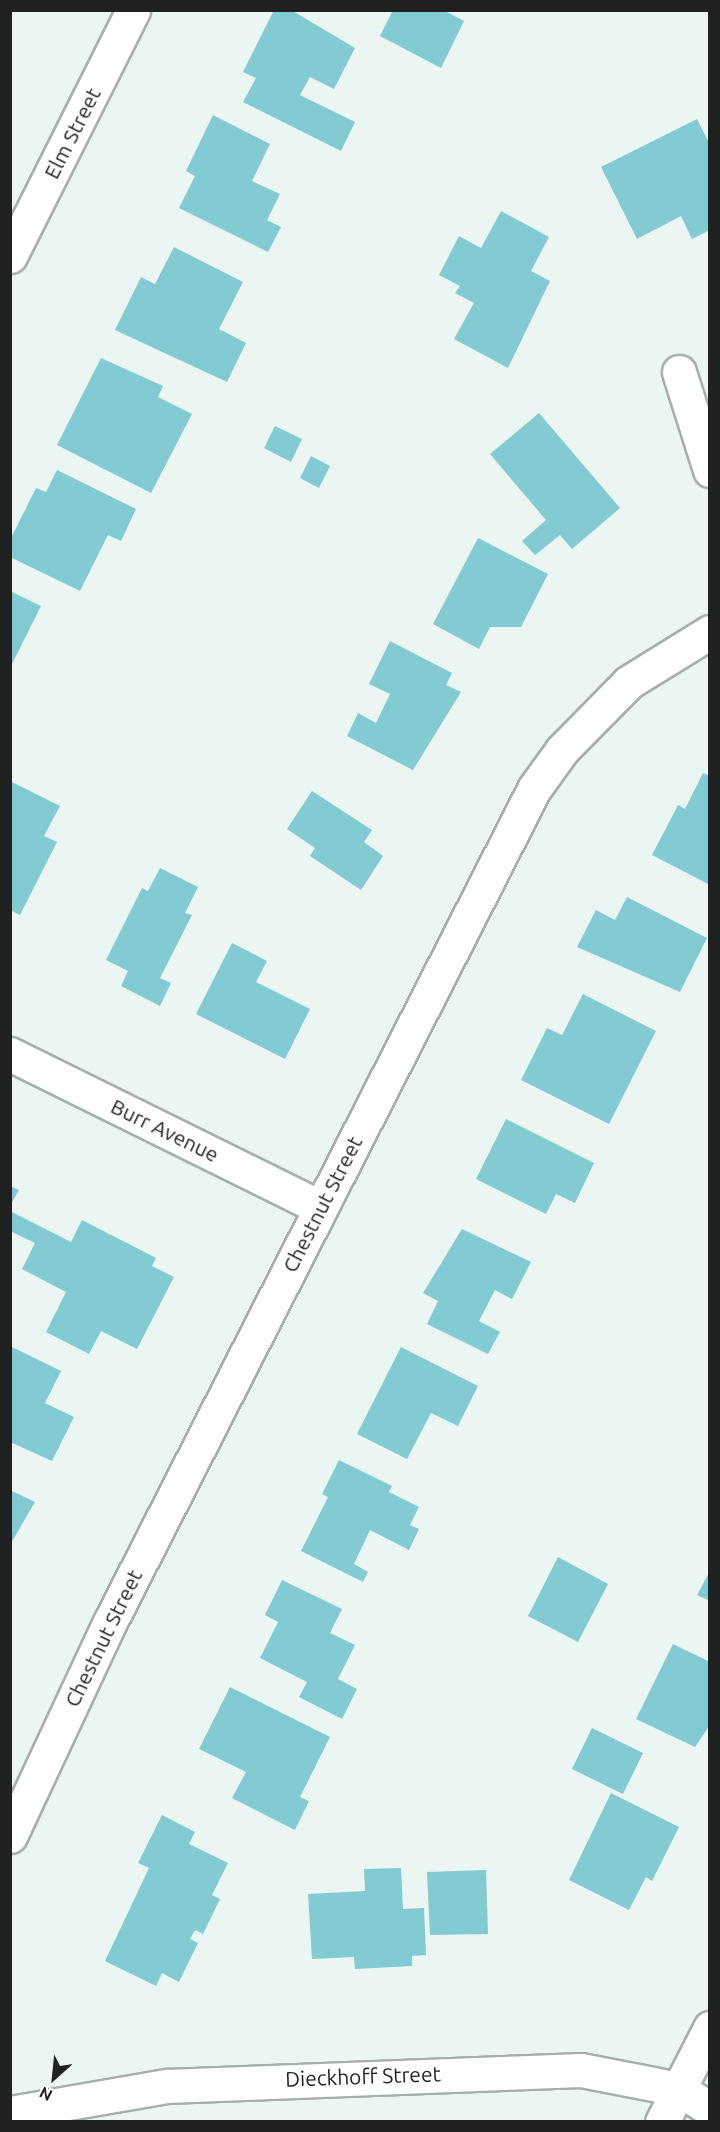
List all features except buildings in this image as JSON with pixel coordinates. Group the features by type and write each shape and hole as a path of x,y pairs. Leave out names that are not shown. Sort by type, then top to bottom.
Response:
{"street":[{"name":"Elm Street","path":"10,256 133,10"},
{"path":"679,372 710,470"},
{"name":"Chestnut Street","path":"10,1836 110,1622 534,789 562,750 629,682 710,632"},
{"name":"Burr Avenue","path":"10,1053 320,1206"},
{"path":"662,2121 710,2028"},
{"name":"Dieckhoff Street","path":"10,2113 167,2086 264,2079 581,2070 679,2089 710,2109"}]}
